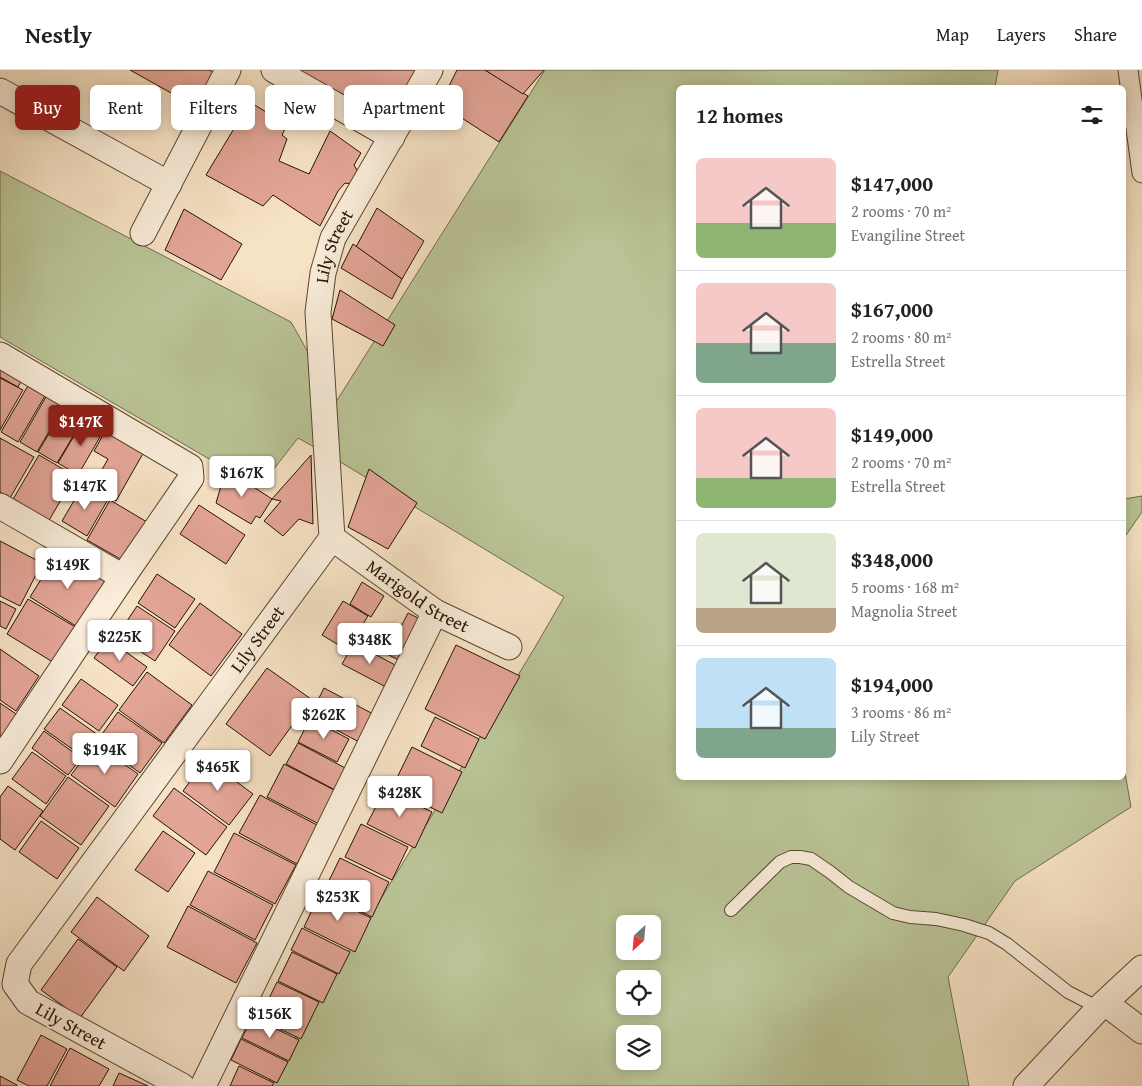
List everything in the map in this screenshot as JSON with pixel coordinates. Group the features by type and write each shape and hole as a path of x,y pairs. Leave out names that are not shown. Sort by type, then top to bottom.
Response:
{"street":[{"path":"143,233 228,70"},
{"path":"274,70 392,137"},
{"name":"Lily Street","path":"182,1086 28,1002 16,984 19,964 332,538 318,312 323,273 333,238 430,70"},
{"path":"1128,70 1142,173"},
{"path":"0,91 169,184"},
{"path":"0,355 190,467 191,478 0,761"},
{"path":"0,506 123,577"},
{"name":"Marigold Street","path":"332,538 435,612 509,647"},
{"path":"203,1086 435,612"},
{"path":"1026,1086 1102,1005 1142,968"},
{"path":"1102,1005 1142,1031"}],"lane":[{"path":"731,910 780,862 791,857 811,859 849,887 894,913 910,918 936,918 989,933 1008,944 1068,992 1102,1005"}],"green space":[{"path":"545,70 998,70 995,85 676,85 676,780 1126,780 1126,778 1131,807 1015,881 948,977 969,1086 266,1086 564,597 298,438 259,488 0,337 0,171 291,322 336,402"},
{"path":"1142,496 1142,512 1126,535 1126,499"}],"building":[{"path":"130,70 209,70 218,74 212,85 171,85 171,93 161,87 161,85 157,85"},
{"path":"289,70 427,70 419,85 344,85 344,99 334,93 334,85 318,85"},
{"path":"457,70 485,70 528,96 499,142 463,119 463,85 450,85"},
{"path":"485,70 544,70 523,94"},
{"path":"255,105 265,111 265,130 284,130 282,135 287,139 279,161 309,174 330,131 361,153 354,165 358,172 351,184 345,183 338,191 320,226 273,195 263,206 206,175 233,130 255,130"},
{"path":"377,208 424,241 402,279 356,247"},
{"path":"184,209 242,244 221,280 165,250"},
{"path":"353,244 402,279 392,299 341,268"},
{"path":"340,290 395,325 383,346 332,319"},
{"path":"0,360 25,374 18,387 0,377"},
{"path":"0,378 23,390 0,430"},
{"path":"29,384 46,394 18,442 1,432"},
{"path":"47,395 64,406 37,452 20,442"},
{"path":"65,407 84,418 57,463 38,452"},
{"path":"84,419 104,430 78,475 58,463"},
{"path":"107,428 145,450 116,501 92,487 108,459 94,451"},
{"path":"0,438 34,457 10,498 0,492"},
{"path":"39,455 75,476 48,522 12,501"},
{"path":"311,455 313,524 299,519 283,536 264,521 281,501 272,499"},
{"path":"226,469 272,499 260,518 256,516 251,524 216,503"},
{"path":"369,469 417,503 388,549 348,527"},
{"path":"82,487 107,501 87,536 62,521"},
{"path":"110,500 147,522 124,561 87,540"},
{"path":"199,505 245,535 226,564 180,534"},
{"path":"0,541 42,563 20,606 0,596"},
{"path":"58,552 107,583 79,628 30,597"},
{"path":"157,574 195,599 175,628 138,603"},
{"path":"362,582 384,596 371,617 350,604"},
{"path":"28,599 77,628 56,664 7,634"},
{"path":"0,601 16,609 6,629 0,626"},
{"path":"343,601 368,616 347,650 322,635"},
{"path":"200,603 242,634 211,676 169,645"},
{"path":"137,606 175,631 155,661 117,636"},
{"path":"408,613 428,623 406,664 387,654"},
{"path":"108,639 147,667 133,686 94,658"},
{"path":"354,643 397,666 386,687 342,664"},
{"path":"456,645 520,676 485,739 425,709"},
{"path":"0,649 39,676 16,711 0,700"},
{"path":"267,668 311,699 270,756 226,724"},
{"path":"147,672 192,705 164,743 119,710"},
{"path":"81,679 118,705 99,731 62,705"},
{"path":"324,688 375,715 361,743 310,716"},
{"path":"0,703 19,716 0,744"},
{"path":"60,708 98,735 82,756 44,729"},
{"path":"118,712 162,743 140,773 97,741"},
{"path":"435,717 479,739 465,768 421,746"},
{"path":"310,719 349,739 337,762 298,742"},
{"path":"44,731 81,758 68,775 32,748"},
{"path":"95,743 138,774 115,807 71,775"},
{"path":"298,743 349,770 337,791 286,764"},
{"path":"412,747 462,772 442,813 392,788"},
{"path":"32,752 66,776 46,804 12,779"},
{"path":"206,759 253,794 229,825 183,791"},
{"path":"284,764 336,791 319,824 267,797"},
{"path":"68,777 109,806 81,845 40,816"},
{"path":"8,786 43,811 15,850 0,839 0,797"},
{"path":"174,788 227,827 206,855 153,816"},
{"path":"385,789 432,812 415,848 367,824"},
{"path":"260,795 317,825 297,864 239,833"},
{"path":"41,821 79,848 57,879 19,852"},
{"path":"361,824 408,847 392,880 345,857"},
{"path":"163,831 195,853 168,892 135,870"},
{"path":"234,833 296,865 275,904 214,872"},
{"path":"340,858 389,882 372,917 323,893"},
{"path":"208,871 273,905 255,940 190,905"},
{"path":"320,893 371,918 355,952 304,927"},
{"path":"97,897 149,936 124,971 71,932"},
{"path":"188,906 257,943 236,983 167,947"},
{"path":"302,928 350,952 339,974 291,950"},
{"path":"78,939 117,967 80,1018 41,990"},
{"path":"292,952 337,974 323,1003 278,981"},
{"path":"277,982 319,1002 301,1039 259,1019"},
{"path":"252,1017 299,1040 289,1061 242,1038"},
{"path":"41,1035 67,1049 47,1086 29,1086 17,1080"},
{"path":"241,1039 288,1062 277,1083 231,1060"},
{"path":"70,1048 109,1069 99,1086 50,1086"},
{"path":"239,1066 274,1083 272,1086 230,1086"},
{"path":"119,1073 148,1086 113,1086"},
{"path":"0,1076 17,1085 17,1086 0,1086"}]}
